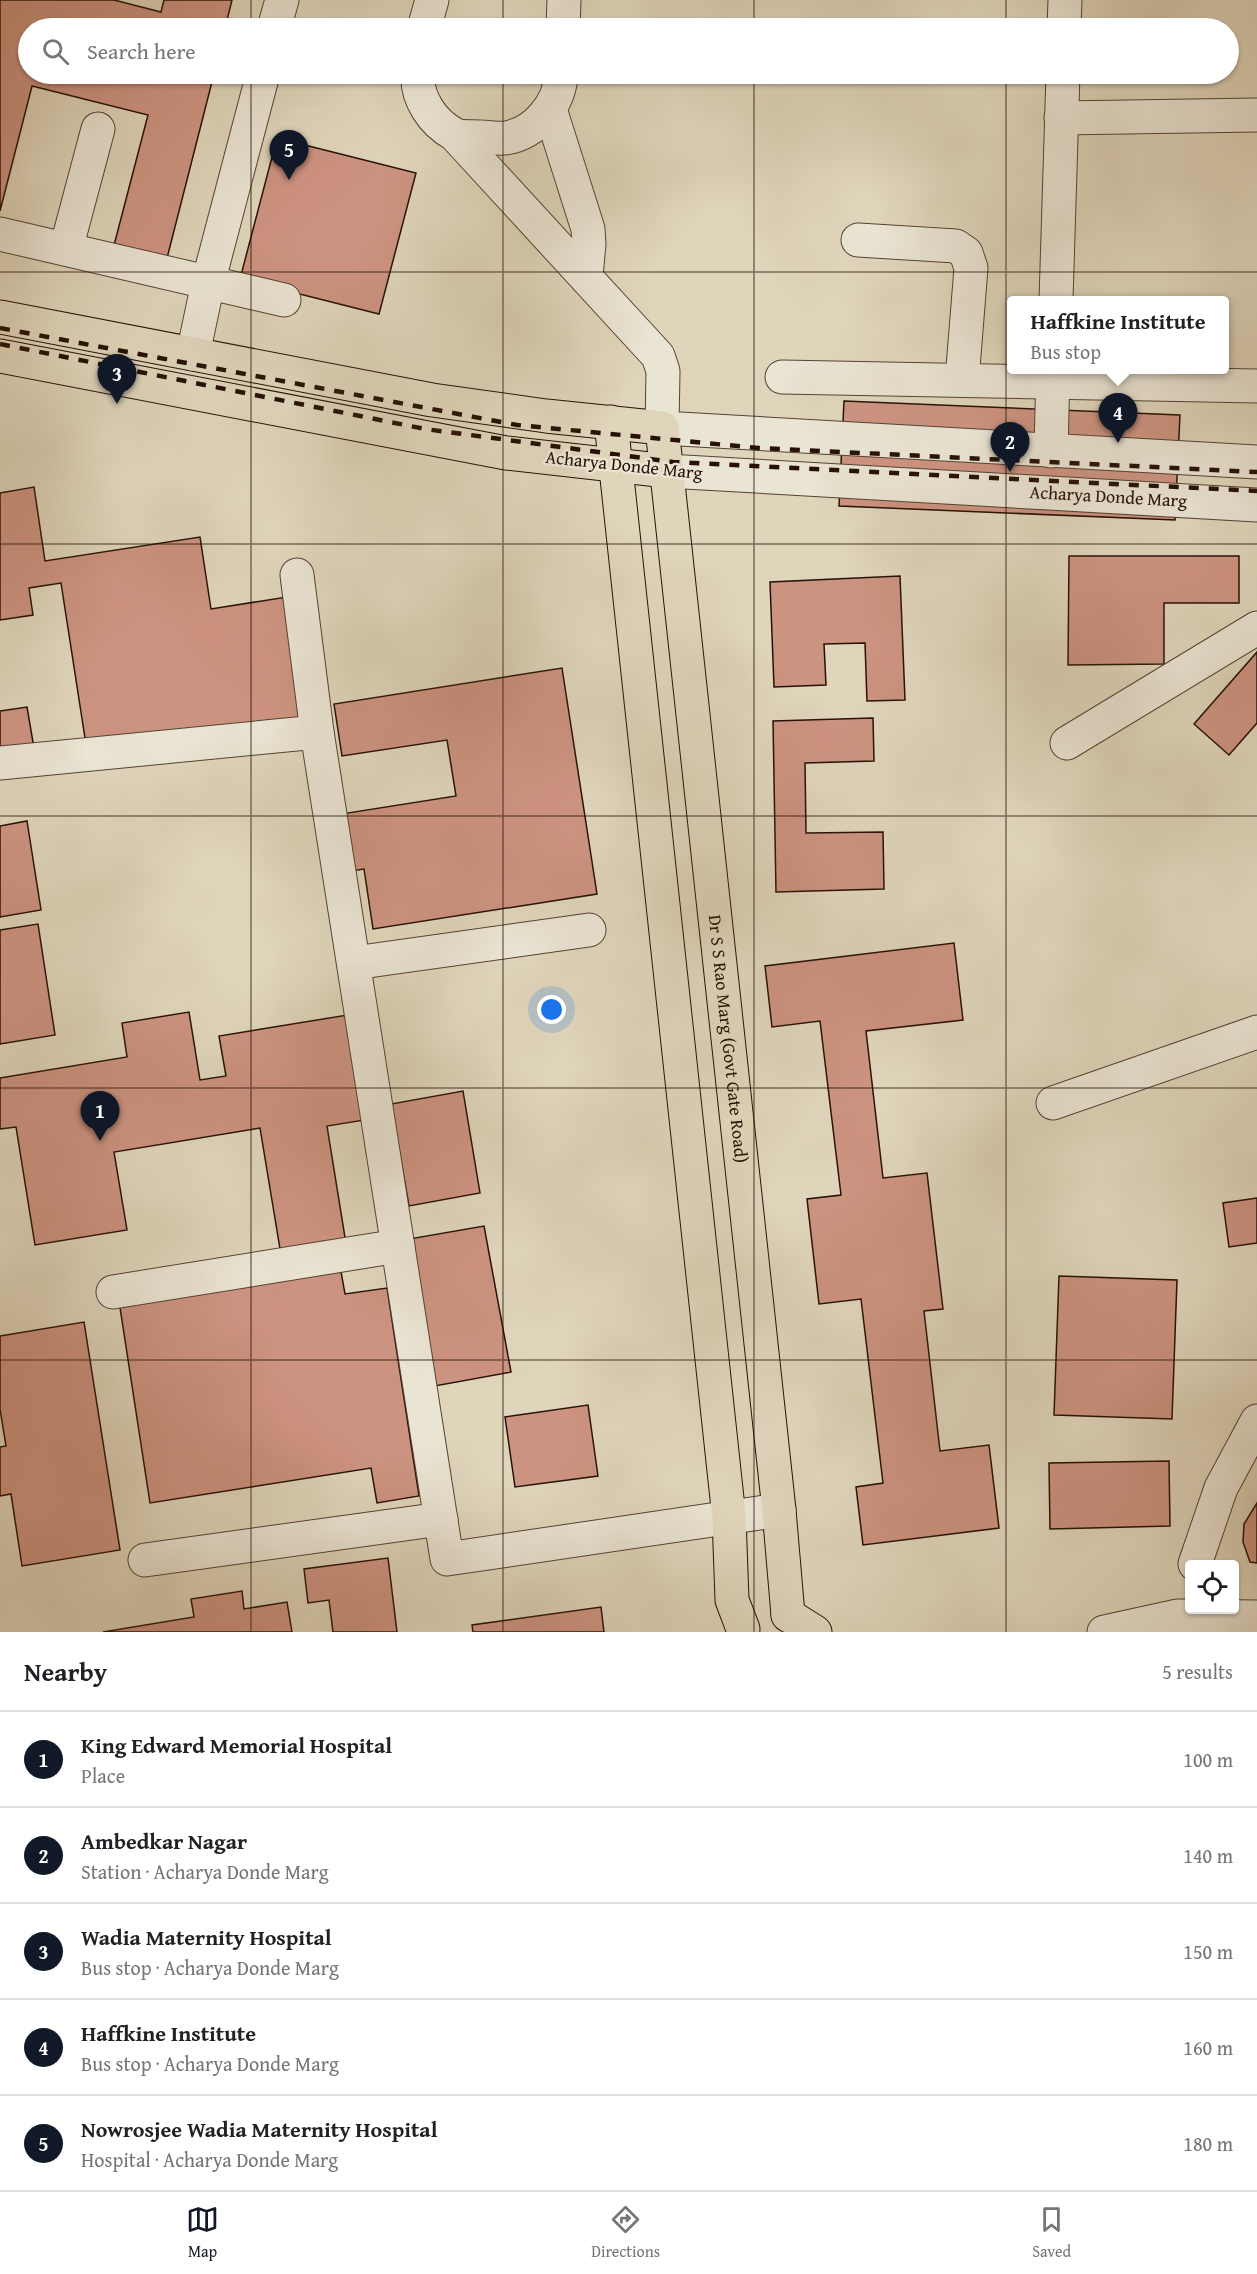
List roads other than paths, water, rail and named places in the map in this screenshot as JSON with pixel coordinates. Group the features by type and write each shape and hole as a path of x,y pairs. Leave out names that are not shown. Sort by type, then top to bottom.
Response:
{"main road":[{"path":"0,317 432,399 546,416 662,428"},
{"path":"38,363 47,327"},
{"name":"Acharya Donde Marg","path":"0,356 506,453 667,471"},
{"path":"611,422 729,1517 732,1600 742,1631 763,1617 788,1616 815,1632"},
{"name":"Dr S S Rao Marg (Govt Gate Road)","path":"662,428 779,1510 788,1616"}],"street":[{"path":"277,18 282,0"},
{"path":"427,18 432,0"},
{"path":"563,18 564,0"},
{"path":"1064,18 1065,0"},
{"path":"192,354 208,283 260,84"},
{"path":"419,84 420,94 430,115 455,135 658,356 663,371 662,428 1257,462"},
{"path":"455,135 505,138 536,126 550,109 559,84"},
{"path":"1056,296 1063,84"},
{"path":"550,109 588,229 586,276"},
{"path":"1061,118 1257,115"},
{"path":"66,249 98,129"},
{"path":"0,234 284,300"},
{"path":"858,240 956,246 966,253 971,268 962,380"},
{"path":"1051,451 1053,376"},
{"path":"782,377 962,380 1053,376 1257,386"},
{"path":"955,487 957,446"},
{"path":"1201,500 1203,459"},
{"name":"Acharya Donde Marg","path":"667,471 1257,505"},
{"path":"297,575 317,732 447,1558 779,1510"},
{"path":"1067,743 1257,628"},
{"path":"0,763 317,732"},
{"path":"354,963 589,930"},
{"path":"1053,1102 1257,1032"},
{"path":"113,1292 398,1246"},
{"path":"1196,1560 1221,1488 1257,1421"},
{"path":"145,1560 441,1520"},
{"path":"1177,1616 1185,1594"},
{"path":"1104,1632 1177,1616 1257,1617"}],"railway":[{"path":"0,328 517,425 758,448 1257,472"},
{"path":"0,344 425,429 673,462 1257,491"}],"place":[{"name":"Nowrosjee Wadia Maternity Hospital","path":"289,180"},
{"name":"Wadia Maternity Hospital","path":"117,404"},
{"name":"Haffkine Institute","path":"1118,443"},
{"name":"Ambedkar Nagar","path":"1010,472"},
{"name":"King Edward Memorial Hospital","path":"100,1141"}]}
